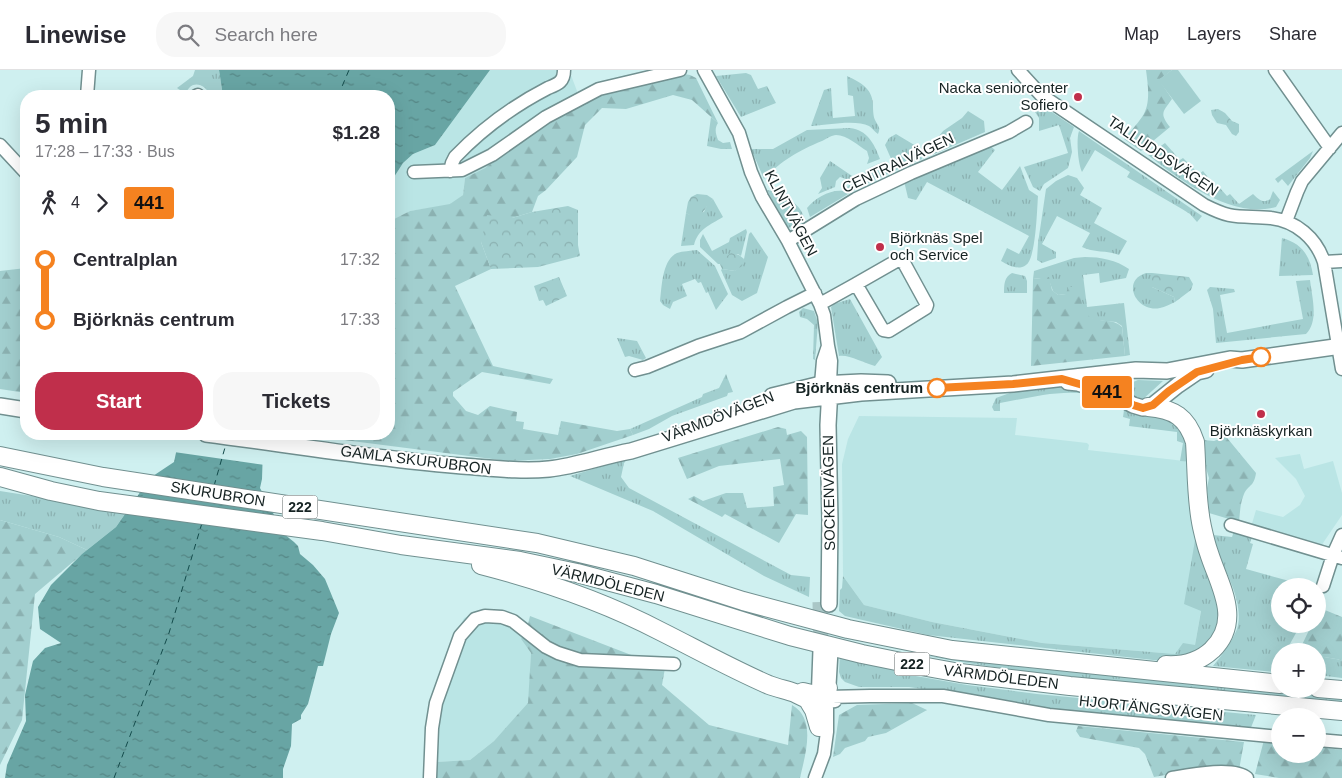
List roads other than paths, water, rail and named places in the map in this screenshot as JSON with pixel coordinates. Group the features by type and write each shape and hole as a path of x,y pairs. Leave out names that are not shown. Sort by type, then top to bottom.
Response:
{"highway":[{"path":"1024,659 1043,654 1178,665 1204,657 1222,638 1227,615 1226,600 1208,552 1202,525 1195,442 1184,420 1164,409 1148,407"},
{"path":"0,448 103,476"},
{"name":"SKURUBRON","path":"0,456 103,476 497,536"},
{"name":"SKURUBRON","path":"0,477 51,491 99,501 322,531 493,563"},
{"path":"0,486 99,501"},
{"name":"VÄRMDÖLEDEN","path":"497,536 546,545 634,566 743,601 848,629 952,650 1024,659 1271,683"},
{"name":"VÄRMDÖLEDEN","path":"493,563 520,561 577,573 679,601 790,636 862,654 960,673 1070,686 1342,711"},
{"path":"493,563 535,580 589,598 770,685 796,694 822,698 814,710 819,727"},
{"path":"1326,689 1342,690"}],"main road":[{"name":"VÄRMDÖVÄGEN","path":"1062,379 1114,394 1138,407 1148,407 1197,372 1242,360 1340,346"},
{"name":"VÄRMDÖVÄGEN","path":"507,470 550,469 583,463 631,451 685,428 766,398 825,390 861,382 956,387 1062,379 1136,370 1167,371 1230,359 1242,360"},
{"path":"1128,402 1124,393 1124,384 1128,375 1136,370"},
{"name":"SOCKENVÄGEN","path":"825,390 825,603"},
{"path":"0,406 20,409"},
{"name":"GAMLA SKURUBRON","path":"252,440 435,464 507,470"},
{"path":"822,698 826,650"}],"street":[{"path":"87,90 89,70"},
{"path":"450,171 455,157 495,120 560,82 564,77 564,70"},
{"path":"414,172 462,170 478,163 546,117 599,89 680,70"},
{"name":"KLINTVÄGEN","path":"704,70 739,133 762,198 788,241 818,299 824,315 828,346 823,361 825,390"},
{"name":"TALLUDDSVÄGEN","path":"1018,70 1042,95 1204,205 1230,215 1286,221 1313,241 1318,247 1324,262 1340,346 1342,369"},
{"path":"1275,70 1330,148"},
{"name":"CENTRALVÄGEN","path":"788,241 856,199 911,173 1009,132 1026,122"},
{"path":"1286,221 1302,181 1342,133"},
{"path":"0,144 20,167"},
{"path":"635,370 647,368 698,346 741,332 787,306 818,299 856,284 893,261 901,260 927,306 889,330 883,330 856,284"},
{"path":"1324,262 1342,261"},
{"path":"1231,525 1337,557"},
{"path":"1326,580 1337,557 1342,535"},
{"path":"430,778 432,728 438,698 460,636 475,619 485,616 502,617 520,626 546,647 570,658 674,664"},
{"name":"HJORTÄNGSVÄGEN","path":"822,698 943,696 1049,715 1271,736"},
{"path":"816,773 824,754 827,732 822,698"},
{"path":"816,773 819,727"},
{"path":"1326,741 1342,742"},
{"path":"1172,778 1195,774 1224,773 1241,774 1247,778"}],"water":[{"path":"219,70 490,70 435,145 413,154 403,163 395,175 395,90 222,90"},
{"path":"179,440 216,440 263,448 260,488 284,534 298,546 300,554 325,579 339,613 331,634 323,666 318,666 308,704 301,715 301,719 292,724 291,746 283,769 283,778 5,778 7,765 26,721 25,695 33,661 45,648 61,643 40,629 38,607 51,585 82,554 116,527 150,478 174,462"}],"tunnel":[{"path":"820,602 821,650"}],"place":[{"name":"Nacka seniorcenter Sofiero","path":"1078,97"},
{"name":"Björknäs Spel och Service","path":"880,247"},
{"name":"Björknäs centrum","path":"937,388"},
{"name":"Björknäskyrkan","path":"1261,414"}]}
